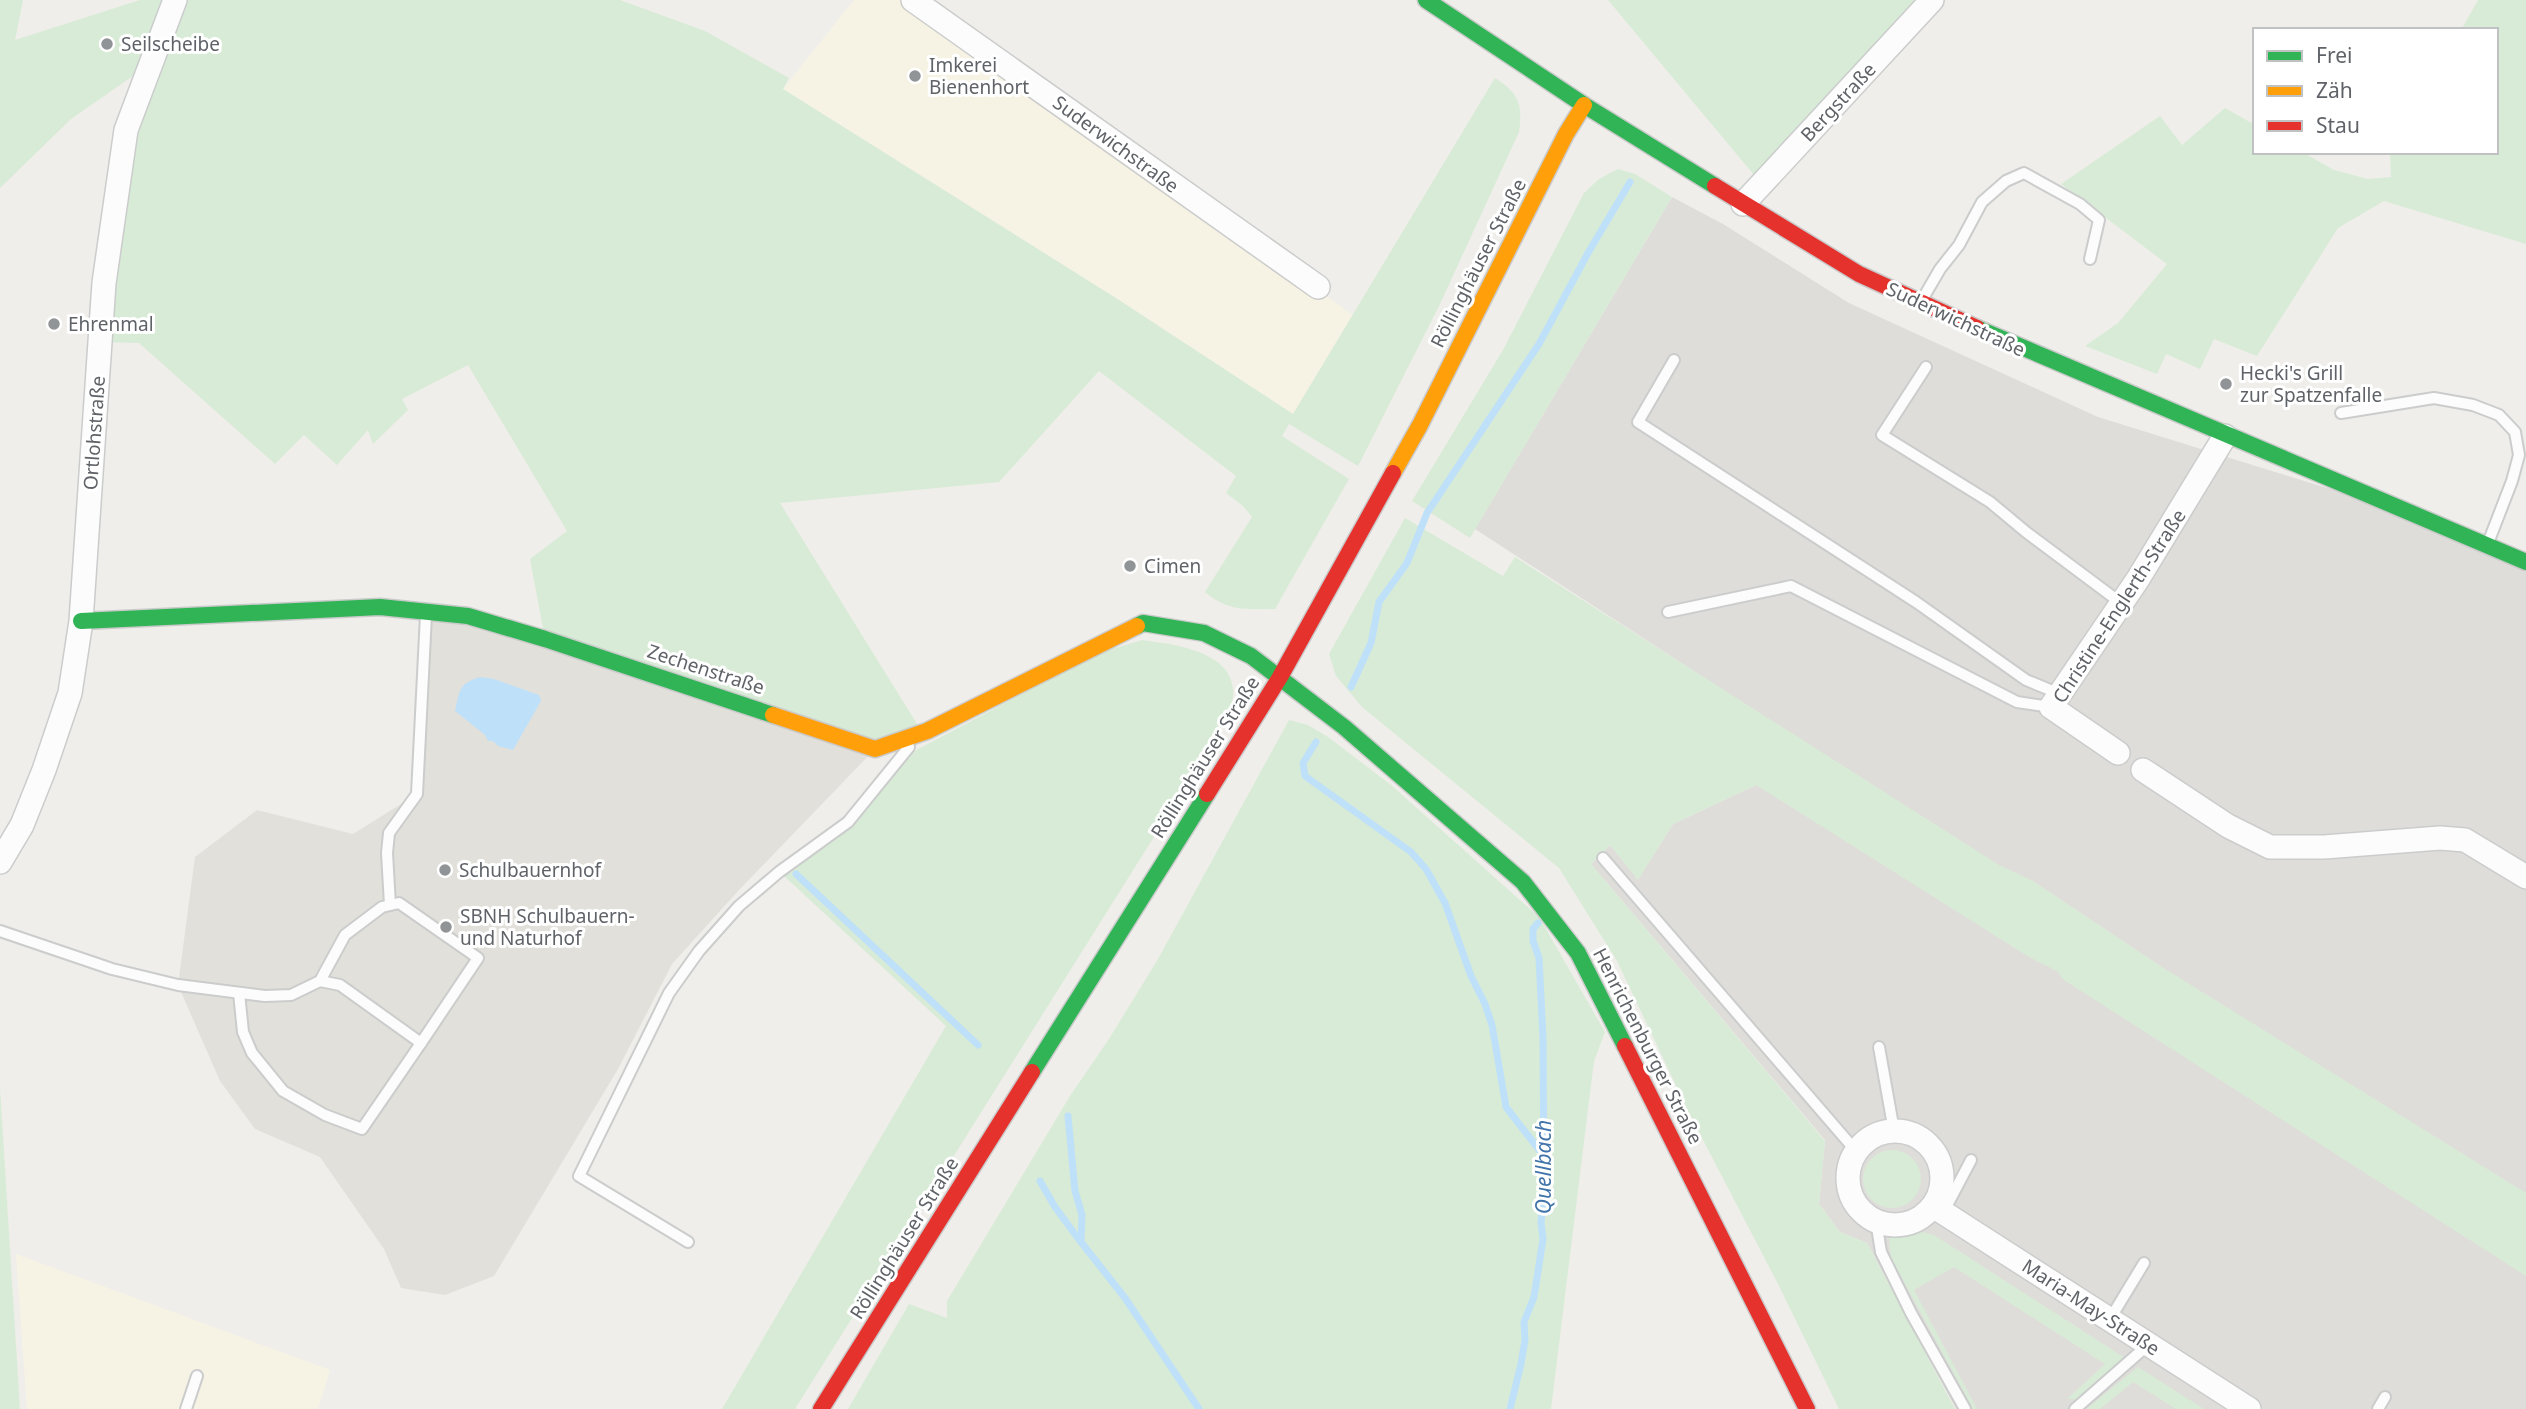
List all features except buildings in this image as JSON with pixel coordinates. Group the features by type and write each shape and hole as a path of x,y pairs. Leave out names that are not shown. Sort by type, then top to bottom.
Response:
{"main road":[{"name":"Suderwichstraße","path":"1426,0 1584,105 1859,274 2024,350 2526,562"},
{"name":"Röllinghäuser Straße","path":"821,1409 1280,677 1420,425 1566,135 1584,105"},
{"name":"Zechenstraße","path":"81,621 380,607 468,616 875,748 922,732 1143,623 1204,634 1251,656 1280,677"},
{"name":"Henrichenburger Straße","path":"1280,677 1344,727 1523,882 1578,953 1807,1409"}],"street":[{"name":"Ortlohstraße","path":"0,862 22,825 49,757 70,693 81,621 104,283 126,130 176,0"},
{"name":"Suderwichstraße","path":"913,0 1318,287"},
{"name":"Bergstraße","path":"1743,204 1932,0"},
{"name":"Christine-Englerth-Straße","path":"2118,754 2056,701 2183,508 2225,436"},
{"path":"2143,770 2228,827 2270,847 2324,847 2440,838 2465,840 2526,877"},
{"path":"1894,1131 1912,1134 1926,1143 1937,1157 1942,1173 1938,1210 1907,1224 1891,1225 1875,1221 1862,1212 1852,1198 1848,1182 1849,1166 1856,1151 1866,1140 1880,1133 1894,1131"},
{"name":"Maria-May-Straße","path":"1938,1210 2249,1409"}],"lane":[{"path":"1921,302 1940,269 1959,245 1982,202 2006,181 2024,173 2080,204 2099,220 2090,259"},
{"path":"1674,360 1638,422 1916,602 2056,701"},
{"path":"1926,367 1882,435 1990,502 2122,603"},
{"path":"2341,413 2434,398 2473,405 2499,415 2515,432 2519,455 2512,481 2487,545"},
{"path":"1668,612 1791,586 2017,702 2056,701"},
{"path":"390,905 387,853 389,833 417,794 426,612"},
{"path":"688,1241 579,1176 669,993 699,951 739,906 779,872 848,822 922,732"},
{"path":"1603,858 1856,1151"},
{"path":"0,931 112,969 178,985 265,996 291,995 320,981 345,935 382,907 399,903 478,958 362,1129 325,1115 283,1091 252,1053 243,1032 239,993"},
{"path":"320,981 341,985 421,1043"},
{"path":"1879,1047 1894,1131"},
{"path":"1938,1210 1971,1160"},
{"path":"1875,1221 1881,1252 1910,1313 1965,1409"},
{"path":"2110,1319 2144,1263"},
{"path":"2075,1409 2149,1344"},
{"path":"186,1409 197,1376"},
{"path":"2378,1409 2385,1397"}],"shaded area":[{"path":"854,0 906,0 1353,315 1293,414 1119,300 783,89"},
{"path":"1672,197 1723,224 1849,303 2098,417 2375,503 2526,567 2526,1409 1956,1409 1867,1243 1840,1232 1819,1204 1825,1140 1591,864 1610,845 1638,879 1673,824 1756,785 1786,731 1475,529"},
{"name":"SBNH Schulbauern- und Naturhof","path":"427,612 875,749 672,964 618,1069 494,1276 445,1295 401,1288 384,1249 320,1157 255,1129 220,1081 178,985 195,857 257,810 353,834 417,794"},
{"path":"16,1254 330,1370 318,1409 27,1409"}],"green space":[{"path":"0,0 23,0 15,40 140,0 168,0 140,71 71,119 0,188"},
{"path":"184,0 620,0 705,31 789,78 783,89 1119,300 1293,414 1495,78 1518,100 1520,123 1519,132 1440,304 1358,466 1289,424 1282,436 1349,479 1275,609 1230,606 1205,592 1252,517 1226,493 1236,476 1099,371 999,482 780,503 922,732 875,749 545,639 530,559 567,531 468,365 402,399 408,410 373,444 368,430 337,465 304,435 275,464 139,343 103,342 128,130"},
{"path":"1608,0 1918,0 1754,175"},
{"path":"2478,0 2526,0 2526,244 2384,201 2338,228 2257,356 2214,339 2200,369 2166,354 2157,374 2085,346 2118,323 2167,264 2061,184 2160,116 2182,145 2225,108 2253,124 2253,154 2306,154 2334,170 2368,179 2391,177 2390,154 2498,154 2498,28 2462,28"},
{"path":"1618,169 1635,174 1672,197 1470,538 1412,501 1503,350 1584,193 1599,179"},
{"path":"1405,518 1503,576 1515,557 1999,865 2033,881 2162,967 2526,1193 2526,1276 2064,980 2057,971 2029,957 1756,785 1673,824 1638,880 1610,845 1591,864 1825,1141 1819,1204 1840,1232 1867,1243 1955,1409 1839,1409 1690,1115 1617,961 1559,868 1362,707 1336,676 1329,654"},
{"path":"1142,640 1197,651 1222,665 1233,689 1232,704 1211,746 795,1409 722,1409 946,1026 784,876 850,827 911,753 1099,653"},
{"path":"1289,720 1308,725 1328,737 1391,785 1539,917 1605,1032 1594,1061 1551,1409 848,1409 909,1304 947,1318 947,1301 1070,1096 1158,959"},
{"path":"0,1088 20,1409 0,1409"},
{"path":"1892,1150 1908,1155 1916,1163 1921,1179 1916,1195 1908,1203 1892,1208 1876,1203 1868,1195 1863,1179 1868,1163 1876,1155"},
{"path":"1923,1232 1934,1235 2125,1358 2077,1399 2067,1399 2105,1364 1954,1267 1914,1290 1977,1409 1973,1409 1891,1258 1889,1238"},
{"path":"2138,1367 2204,1409 2176,1409 2133,1382 2100,1409 2086,1409"}],"water":[{"path":"480,677 494,679 539,695 541,701 513,750 488,741 485,735 455,711 461,689 468,682"}],"waterway":[{"path":"1351,687 1371,643 1379,602 1407,563 1427,513 1539,344 1630,182"},
{"path":"1316,742 1303,763 1305,776 1411,852 1426,869 1445,903 1492,1025 1506,1107 1543,1155"},
{"path":"796,874 978,1045"},
{"name":"Quellbach","path":"1510,1409 1525,1340 1524,1322 1534,1297 1543,1239 1543,1038 1539,958 1533,941 1533,929 1538,923"},
{"path":"1068,1116 1075,1191 1082,1215 1081,1242 1125,1298 1199,1409"},
{"path":"1040,1181 1080,1241"}],"traffic: fast":[{"path":"1426,0 1584,105 1715,186"},
{"path":"1977,328 2526,562"},
{"path":"81,621 380,607 468,616 773,715"},
{"path":"1137,626 1143,623 1204,633 1251,656 1344,727 1523,882 1578,953 1625,1046"},
{"path":"1032,1072 1207,794"}],"traffic: slow":[{"path":"1393,473 1420,425 1566,134 1584,105"},
{"path":"773,715 875,749 927,731 1137,626"}],"traffic: jam":[{"path":"1715,186 1859,274 1977,328"},
{"path":"1207,794 1280,677 1393,473"},
{"path":"1625,1046 1807,1409"},
{"path":"821,1409 1032,1072"}],"place":[{"name":"Seilscheibe","path":"107,44"},
{"name":"Imkerei Bienenhort","path":"915,76"},
{"name":"Ehrenmal","path":"54,324"},
{"name":"Hecki's Grill zur Spatzenfalle","path":"2226,384"},
{"name":"Cimen","path":"1130,566"},
{"name":"Schulbauernhof","path":"445,870"},
{"name":"SBNH Schulbauern- und Naturhof","path":"446,927"}]}
